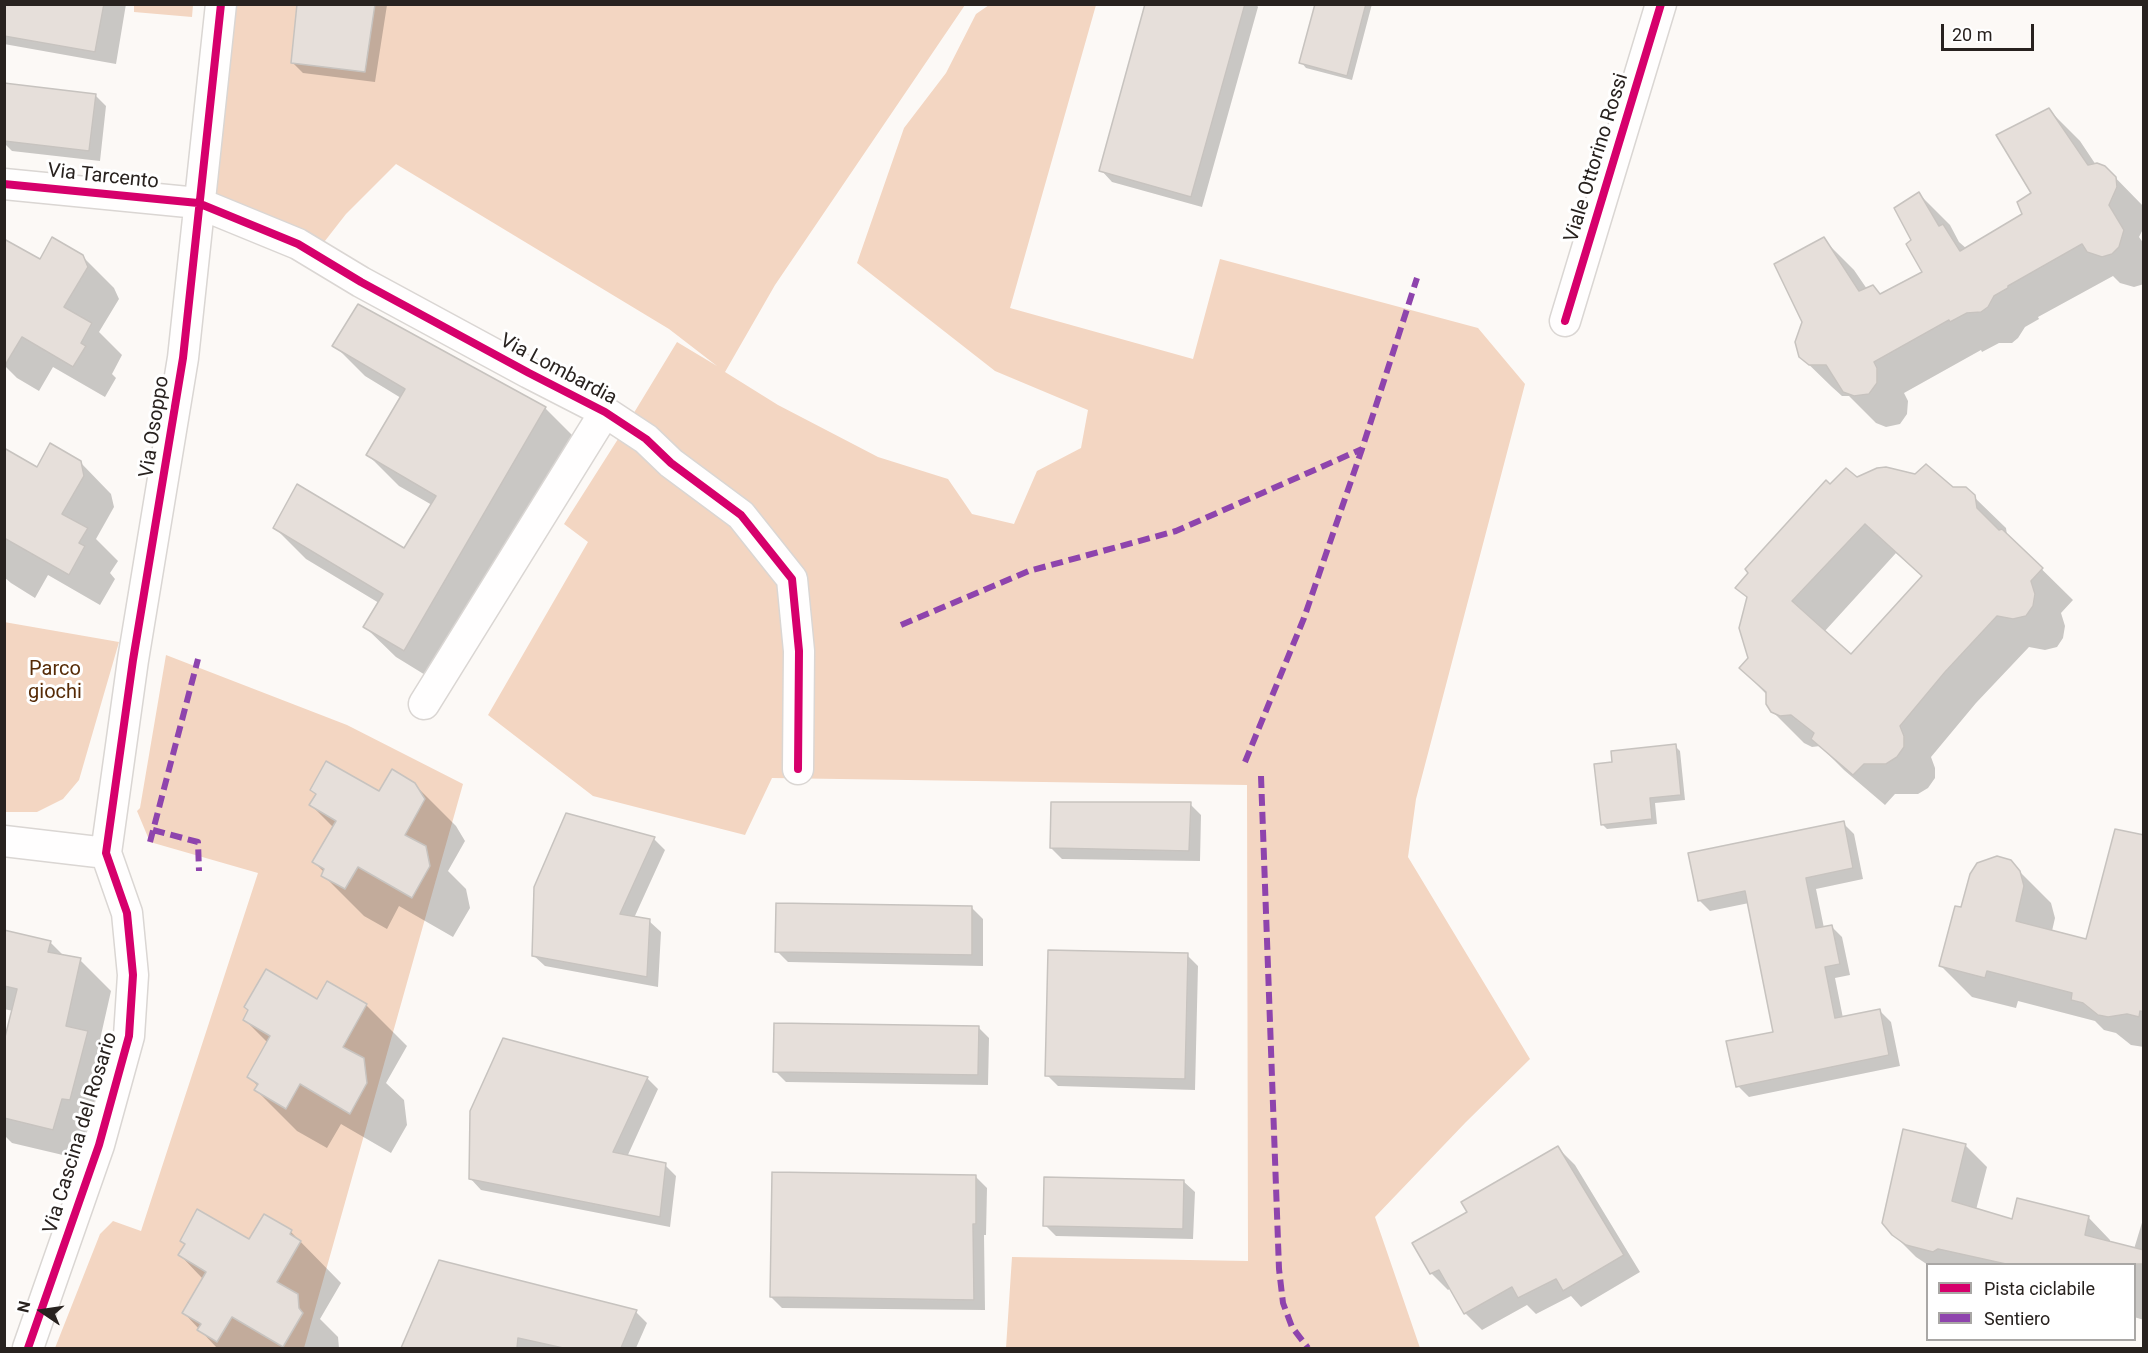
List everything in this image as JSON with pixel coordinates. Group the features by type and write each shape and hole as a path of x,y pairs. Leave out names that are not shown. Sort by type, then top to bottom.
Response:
{"street":[{"name":"Via Osoppo","path":"106,853 133,660 183,358 220,4"},
{"name":"Viale Ottorino Rossi","path":"1564,321 1661,4"},
{"name":"Via Tarcento","path":"4,184 198,203"},
{"name":"Via Lombardia","path":"198,203 298,244 362,282 605,412 646,439 671,463 741,514 792,579 800,651 798,769"},
{"name":"Via Lombardia","path":"424,704 605,412"},
{"path":"4,841 106,853"},
{"name":"Via Cascina del Rosario","path":"28,1348 99,1145 129,1036 133,975 127,913 106,853"}],"green space":[{"path":"134,4 193,5 192,17 134,12"},
{"path":"221,5 965,5 775,285 725,372 778,405 878,457 948,479 972,514 1014,524 1037,471 1081,448 1088,410 995,371 857,263 904,128 946,73 976,14 989,5 1096,5 1010,308 1193,359 1220,259 1478,328 1525,384 1416,799 1408,857 1530,1059 1375,1217 1420,1348 1006,1348 1012,1257 1248,1261 1247,785 772,778 745,835 593,796 488,715 588,542 564,524 677,342 717,366 669,329 396,164 346,214 321,246 198,203"},
{"name":"Parco giochi","path":"4,622 119,642 79,780 63,799 37,812 5,812"},
{"path":"166,655 347,725 463,784 304,1348 55,1348 100,1234 113,1221 141,1231 258,873 150,842 137,811 140,808"}],"building":[{"path":"4,4 104,4 95,52 4,36"},
{"path":"297,4 375,4 365,72 291,63"},
{"path":"1145,4 1245,4 1191,197 1099,171"},
{"path":"1315,4 1366,4 1347,76 1299,63"},
{"path":"4,83 96,94 89,151 4,141"},
{"path":"2049,108 2088,165 2097,163 2105,166 2116,177 2117,187 2109,205 2124,230 2119,247 2112,254 2102,257 2087,252 2082,244 2008,286 1994,296 1988,307 1981,312 1967,313 1950,322 1949,320 1874,362 1877,368 1877,383 1869,394 1854,396 1843,392 1826,365 1809,365 1799,357 1795,342 1802,322 1774,264 1824,237 1859,291 1873,285 1880,294 1922,272 1906,244 1911,240 1894,208 1919,192 1939,226 1943,224 1960,251 2022,214 2017,202 2031,193 1996,135"},
{"path":"52,237 83,255 88,267 64,307 92,323 81,343 86,346 73,367 22,337 4,367 4,239 40,259"},
{"path":"358,304 546,407 404,651 363,627 383,594 273,528 297,484 404,548 436,496 366,455 405,389 332,346"},
{"path":"50,443 81,461 84,476 62,514 88,528 79,543 85,546 69,575 4,538 4,448 37,467"},
{"path":"1926,464 1953,487 1966,487 1975,495 1977,508 2043,568 2031,581 2035,594 2033,606 2026,616 2013,619 1997,616 1945,672 1900,726 1904,736 1904,747 1897,757 1886,764 1864,764 1853,775 1811,739 1814,733 1791,715 1780,716 1771,712 1766,704 1766,692 1739,668 1748,658 1739,628 1747,597 1735,588 1748,573 1745,569 1826,480 1830,484 1846,468 1857,477 1877,468 1886,467 1915,474","holes":["1865,524 1922,576 1851,654 1792,601"]},
{"path":"1676,744 1681,795 1650,798 1652,819 1601,825 1594,764 1612,762 1611,751"},
{"path":"326,761 379,791 392,769 415,783 425,799 405,835 426,846 430,866 412,898 358,867 345,889 321,876 324,869 312,862 336,821 309,805 316,794 310,790"},
{"path":"1051,802 1191,802 1189,851 1050,848"},
{"path":"566,813 655,837 620,914 650,919 647,977 532,956 534,887"},
{"path":"1844,821 1853,868 1806,878 1816,928 1832,925 1840,964 1825,967 1835,1018 1880,1009 1889,1055 1736,1087 1726,1041 1773,1032 1745,891 1698,901 1688,853"},
{"path":"2115,829 2144,835 2144,1012 2140,1011 2139,1017 2127,1014 2108,1017 2098,1015 2083,1003 2071,1000 2072,993 1987,971 1985,978 1939,966 1955,906 1961,907 1970,874 1977,863 1997,856 2011,860 2020,871 2024,886 2016,921 2086,939"},
{"path":"776,903 972,906 972,955 775,952"},
{"path":"4,930 51,941 48,952 81,958 66,1026 88,1031 70,1100 62,1099 53,1130 4,1118 4,1041 17,989 4,986"},
{"path":"1048,950 1188,953 1185,1079 1045,1076"},
{"path":"266,969 317,999 327,981 367,1004 343,1047 364,1058 367,1083 350,1114 300,1084 286,1109 254,1090 258,1084 247,1077 270,1036 243,1020 248,1010 244,1007"},
{"path":"774,1023 979,1026 978,1075 773,1072"},
{"path":"503,1038 648,1077 613,1152 666,1163 660,1217 469,1179 470,1111"},
{"path":"1903,1129 1966,1144 1952,1201 2012,1219 2017,1198 2089,1216 2085,1235 2144,1250 2144,1264 2001,1263 1938,1249 1933,1252 1906,1245 1892,1235 1882,1223"},
{"path":"1558,1146 1624,1255 1563,1291 1556,1279 1518,1298 1512,1287 1464,1314 1439,1270 1430,1274 1412,1243 1467,1212 1461,1202"},
{"path":"772,1172 976,1175 976,1224 973,1224 974,1300 770,1297"},
{"path":"1044,1177 1184,1180 1183,1229 1043,1226"},
{"path":"197,1209 249,1239 264,1214 292,1230 290,1234 301,1241 277,1282 298,1294 299,1308 303,1313 283,1347 232,1317 217,1342 197,1330 201,1324 182,1313 206,1272 178,1255 185,1244 180,1241"},
{"path":"439,1260 637,1310 621,1348 563,1348 518,1338 517,1348 401,1348"}],"marked path":[{"path":"1245,762 1304,618 1417,278"},
{"path":"901,625 1029,571 1176,531 1362,449"},
{"path":"150,842 198,659"},
{"path":"1261,776 1279,1269 1283,1303 1292,1327 1308,1348"},
{"path":"153,830 198,842 199,871"}],"cycle path":[{"path":"28,1348 99,1145 129,1036 133,975 127,913 106,853 133,660 183,358 221,4"},
{"path":"1565,321 1661,4"},
{"path":"4,184 198,203 298,244 361,282 605,412 646,439 671,463 741,515 792,579 799,651 798,769"}]}
